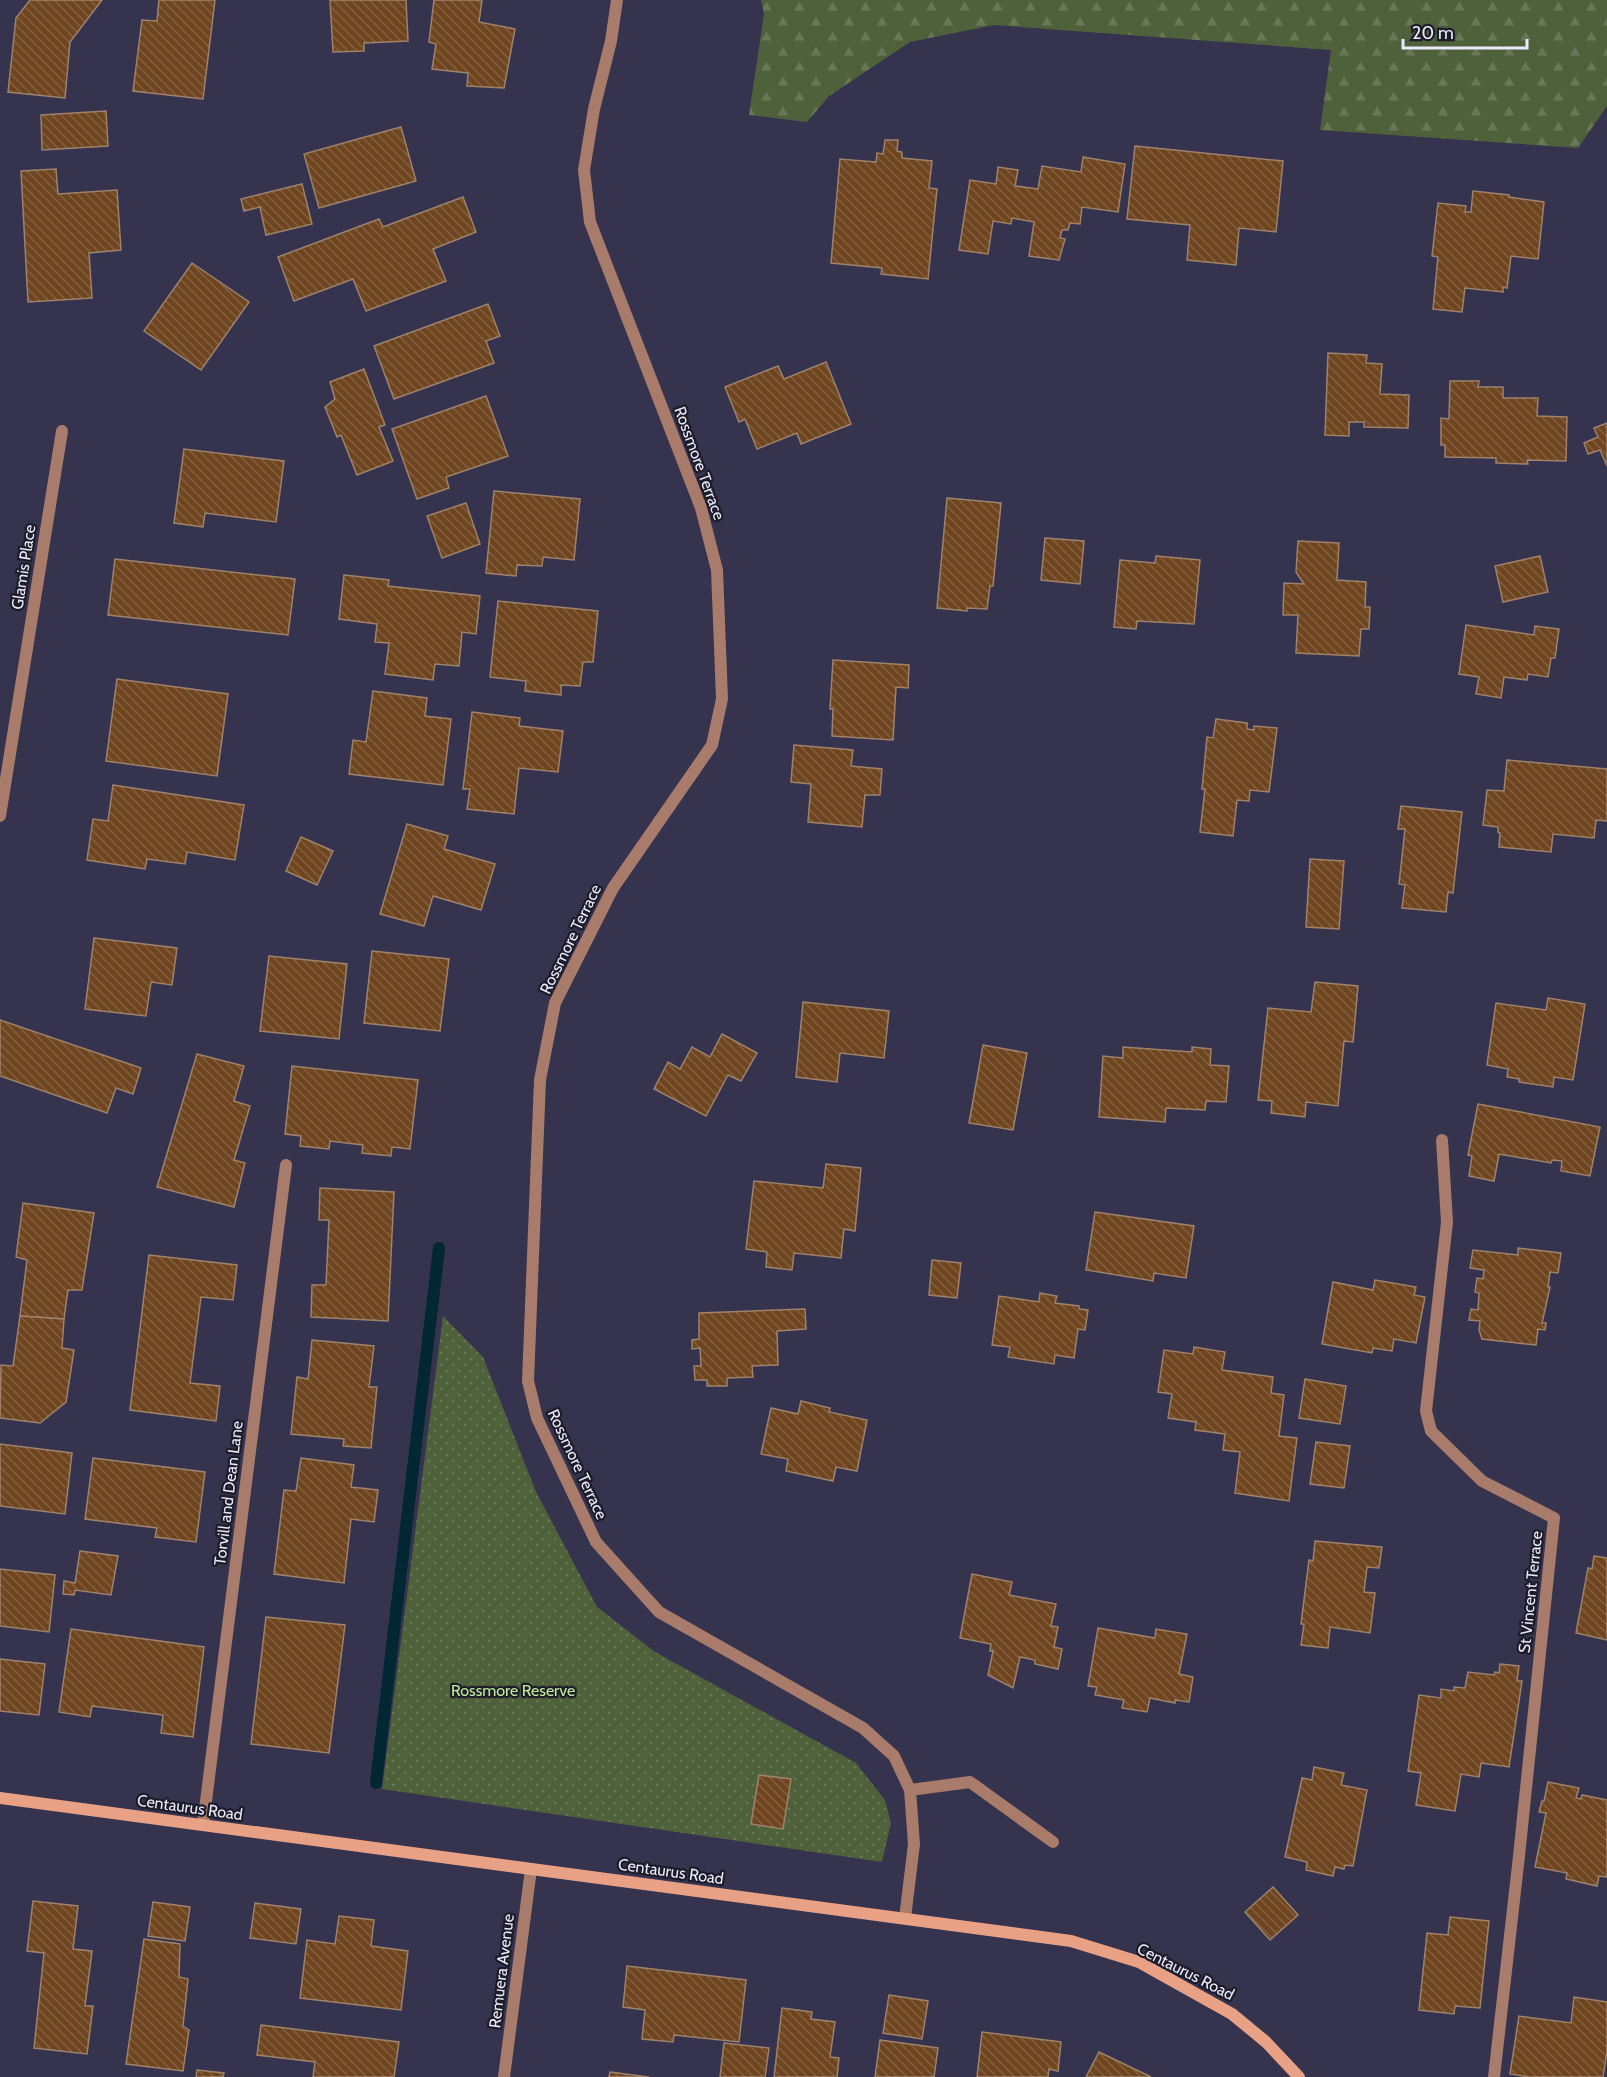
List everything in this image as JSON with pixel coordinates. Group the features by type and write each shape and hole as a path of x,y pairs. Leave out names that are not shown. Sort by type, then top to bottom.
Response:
{"main road":[{"name":"Centaurus Road","path":"0,1798 1071,1941 1139,1962 1232,2014 1266,2042 1299,2077"}],"street":[{"name":"Rossmore Terrace","path":"617,0 611,41 594,109 584,170 590,222 701,508 717,570 722,699 712,745 613,888 555,1003 540,1080 528,1381 537,1418 596,1542 659,1612 863,1728 894,1756 910,1790 914,1844 905,1918"},
{"name":"Glamis Place","path":"0,816 62,431"},
{"name":"St Vincent Terrace","path":"1442,1140 1447,1222 1426,1412 1431,1431 1482,1481 1554,1518 1494,2077"},
{"name":"Torvill and Dean Lane","path":"203,1825 286,1165"},
{"path":"910,1790 970,1782 1053,1842"},
{"name":"Remuera Avenue","path":"504,2077 531,1869"}],"green space":[{"path":"761,0 1607,0 1607,106 1578,148 1320,130 1331,50 994,25 910,42 829,96 807,122 749,115 764,14"},
{"name":"Rossmore Reserve","path":"443,1316 483,1357 536,1492 597,1607 655,1652 856,1763 885,1800 891,1823 882,1862 382,1789"}],"building":[{"path":"30,0 102,0 70,42 65,98 8,92 16,18"},
{"path":"159,0 215,0 203,99 133,91 142,20 157,21"},
{"path":"330,0 406,0 408,41 364,43 364,51 333,52"},
{"path":"434,0 482,0 479,22 515,29 504,88 467,86 468,73 432,69 436,44 429,42"},
{"path":"106,111 108,146 42,150 41,115"},
{"path":"401,127 416,181 319,208 304,154"},
{"path":"885,140 898,140 897,151 902,152 902,158 932,161 929,188 937,189 928,279 881,274 882,268 831,263 840,159 876,162 877,153 883,154"},
{"path":"1135,146 1283,161 1276,232 1239,228 1236,265 1187,260 1190,225 1127,219"},
{"path":"1083,157 1125,164 1118,212 1082,207 1080,224 1070,223 1068,230 1062,230 1060,238 1065,239 1059,260 1029,256 1034,222 1012,218 1011,224 993,221 988,254 959,250 970,180 996,184 998,167 1018,170 1015,186 1038,189 1042,166 1081,172"},
{"path":"56,169 58,194 117,190 121,250 89,253 92,298 28,302 21,171"},
{"path":"302,184 312,224 266,235 260,207 244,211 241,199"},
{"path":"1473,191 1544,202 1538,259 1511,256 1507,288 1503,287 1503,292 1465,288 1462,312 1433,309 1438,257 1432,256 1438,203 1466,206 1465,212 1471,212"},
{"path":"463,197 476,232 433,249 446,281 366,311 353,279 294,301 278,257 379,219 383,227"},
{"path":"192,263 249,302 201,370 144,331"},
{"path":"488,304 500,336 486,341 494,363 394,399 374,346"},
{"path":"1328,353 1367,355 1366,363 1382,364 1380,394 1409,395 1408,428 1364,427 1364,422 1349,422 1349,436 1325,435"},
{"path":"826,362 851,424 801,444 797,433 757,449 745,419 739,422 725,387 778,366 784,379"},
{"path":"364,369 385,425 379,427 393,461 357,475 341,435 337,437 325,407 335,399 330,382"},
{"path":"1450,381 1479,381 1478,387 1503,387 1503,398 1538,398 1537,416 1567,417 1566,461 1527,460 1528,464 1496,463 1496,458 1445,457 1445,445 1441,445 1441,418 1449,419"},
{"path":"486,396 508,456 446,477 449,488 417,499 392,429"},
{"path":"1607,423 1607,466 1600,450 1588,454 1584,443 1598,437 1594,428"},
{"path":"184,449 284,461 276,522 205,513 203,527 174,523"},
{"path":"494,491 580,499 574,560 543,557 542,566 517,565 516,576 486,573"},
{"path":"947,498 1001,503 993,586 990,586 987,609 967,608 967,611 937,608"},
{"path":"466,503 480,544 442,558 427,516"},
{"path":"1045,538 1084,541 1080,584 1041,580"},
{"path":"1298,541 1339,543 1337,580 1366,582 1365,607 1370,607 1369,629 1361,629 1359,656 1296,653 1298,615 1283,615 1284,583 1304,584 1296,572"},
{"path":"1156,556 1200,560 1194,624 1137,621 1136,629 1114,627 1120,560 1155,563"},
{"path":"1540,556 1548,592 1503,602 1495,566"},
{"path":"115,559 295,579 288,635 108,615"},
{"path":"344,575 389,580 388,586 480,596 476,634 462,632 459,666 435,664 433,680 385,674 389,643 375,642 377,624 339,619"},
{"path":"498,601 598,611 593,662 583,662 580,686 561,685 561,695 525,691 526,681 490,677"},
{"path":"1466,625 1534,635 1535,626 1559,629 1555,658 1551,658 1548,677 1528,674 1527,680 1504,677 1501,698 1476,694 1479,677 1459,674"},
{"path":"833,660 909,665 908,688 896,687 893,740 832,736 833,709 830,709"},
{"path":"117,679 228,694 217,776 106,761"},
{"path":"373,691 427,698 425,716 451,719 443,785 349,774 353,740 366,742"},
{"path":"472,712 520,718 519,726 563,731 558,772 519,768 514,814 467,809 470,789 463,789"},
{"path":"1216,719 1247,723 1247,729 1254,730 1254,726 1277,728 1269,792 1250,790 1249,801 1237,800 1233,836 1200,832 1205,789 1202,789 1207,737 1213,738"},
{"path":"794,745 853,750 851,766 882,769 880,795 865,795 862,827 808,822 811,784 791,782"},
{"path":"1507,760 1607,769 1607,821 1596,820 1594,838 1553,834 1551,852 1499,847 1498,827 1483,825 1487,790 1504,791"},
{"path":"113,785 244,805 235,860 187,852 185,864 147,859 145,869 87,860 93,819 108,821"},
{"path":"1401,806 1462,812 1453,893 1448,892 1446,912 1402,908 1405,885 1399,884 1405,829 1398,829"},
{"path":"407,824 448,836 444,849 495,864 481,910 433,896 424,926 380,914"},
{"path":"301,837 333,851 317,885 286,871"},
{"path":"1310,859 1344,861 1339,929 1306,927"},
{"path":"94,938 177,948 172,985 151,982 146,1016 85,1009"},
{"path":"372,951 449,959 440,1031 364,1023"},
{"path":"269,956 347,964 339,1039 260,1031"},
{"path":"1315,982 1358,986 1353,1042 1344,1041 1338,1106 1306,1102 1305,1117 1271,1113 1272,1101 1258,1100 1268,1008 1311,1012"},
{"path":"1548,998 1585,1004 1573,1080 1554,1077 1553,1087 1519,1082 1519,1079 1507,1077 1508,1069 1487,1065 1496,1003 1546,1010"},
{"path":"803,1002 889,1011 884,1058 840,1053 837,1082 796,1077"},
{"path":"0,1020 141,1068 133,1094 116,1088 107,1113 0,1076"},
{"path":"722,1034 757,1053 741,1081 728,1075 706,1116 654,1089 668,1062 680,1069 692,1047 710,1057"},
{"path":"983,1045 1027,1053 1013,1130 969,1123"},
{"path":"1123,1047 1192,1052 1192,1047 1211,1049 1210,1065 1229,1066 1226,1102 1206,1101 1205,1110 1166,1108 1165,1122 1099,1117 1103,1056 1123,1058"},
{"path":"197,1054 244,1066 234,1101 250,1106 234,1160 245,1163 234,1207 157,1187"},
{"path":"292,1066 418,1080 410,1149 392,1147 391,1156 362,1153 363,1145 330,1141 329,1149 300,1146 301,1136 285,1134"},
{"path":"1478,1104 1600,1127 1590,1176 1561,1171 1562,1161 1552,1160 1551,1163 1499,1154 1494,1181 1469,1176 1472,1156 1468,1155"},
{"path":"826,1164 861,1168 855,1231 844,1229 841,1258 794,1253 792,1270 766,1267 767,1252 746,1249 754,1181 823,1188"},
{"path":"320,1188 394,1192 388,1321 311,1317 312,1285 326,1285 329,1220 319,1220"},
{"path":"23,1203 94,1213 82,1290 68,1290 64,1319 20,1316 27,1260 16,1257"},
{"path":"1095,1212 1194,1226 1186,1278 1154,1273 1153,1281 1086,1270"},
{"path":"1518,1248 1561,1253 1558,1273 1550,1272 1548,1287 1550,1287 1542,1323 1546,1323 1545,1330 1538,1329 1536,1345 1482,1339 1479,1330 1480,1321 1469,1320 1471,1309 1478,1310 1479,1293 1475,1292 1477,1278 1483,1279 1484,1270 1470,1268 1473,1250 1518,1255"},
{"path":"149,1255 237,1265 233,1300 201,1297 190,1383 220,1386 216,1421 130,1410"},
{"path":"932,1260 961,1263 957,1298 929,1295"},
{"path":"1375,1280 1416,1287 1414,1295 1425,1297 1416,1343 1394,1339 1392,1351 1373,1348 1372,1353 1322,1344 1333,1282 1373,1290"},
{"path":"1040,1293 1057,1296 1055,1303 1079,1306 1079,1309 1088,1310 1085,1330 1078,1329 1074,1358 1055,1355 1054,1364 1008,1357 1010,1347 992,1345 999,1296 1039,1302"},
{"path":"805,1309 806,1329 777,1331 778,1365 752,1366 753,1377 727,1378 727,1386 707,1386 707,1380 695,1380 694,1366 701,1366 700,1348 692,1349 692,1340 699,1339 699,1313"},
{"path":"20,1316 64,1319 62,1348 74,1350 66,1402 40,1423 0,1418 1,1365 13,1366"},
{"path":"312,1340 374,1346 369,1387 377,1387 371,1448 343,1446 344,1439 291,1434 297,1377 308,1379"},
{"path":"1194,1347 1225,1352 1222,1370 1273,1377 1271,1393 1284,1395 1279,1436 1297,1438 1289,1501 1235,1493 1240,1452 1223,1450 1225,1434 1195,1430 1196,1422 1168,1418 1172,1394 1158,1392 1164,1350 1193,1354"},
{"path":"1305,1379 1346,1386 1340,1424 1299,1418"},
{"path":"801,1401 830,1408 829,1412 867,1420 857,1471 836,1467 833,1481 786,1471 788,1459 761,1454 771,1408 798,1414"},
{"path":"1316,1442 1350,1446 1344,1488 1310,1484"},
{"path":"0,1444 72,1453 65,1514 0,1506"},
{"path":"93,1458 205,1472 196,1542 155,1537 157,1528 85,1519"},
{"path":"301,1458 354,1465 351,1487 378,1490 374,1522 351,1519 344,1583 274,1574 284,1490 296,1491"},
{"path":"1315,1541 1382,1547 1379,1568 1367,1567 1364,1592 1375,1593 1370,1633 1330,1627 1328,1648 1301,1645 1304,1624 1301,1624 1309,1560 1313,1561"},
{"path":"80,1551 118,1556 111,1595 75,1590 74,1595 63,1594 64,1581 75,1583"},
{"path":"1594,1556 1607,1558 1607,1640 1576,1633 1588,1568 1592,1569"},
{"path":"0,1569 55,1575 49,1632 0,1626"},
{"path":"972,1574 1012,1582 1009,1595 1056,1604 1051,1626 1058,1627 1054,1647 1062,1649 1058,1669 1035,1664 1035,1660 1020,1657 1013,1688 988,1675 993,1651 990,1651 991,1644 960,1638"},
{"path":"266,1617 345,1625 329,1753 251,1744"},
{"path":"1098,1628 1155,1638 1156,1629 1187,1634 1179,1674 1193,1677 1189,1702 1175,1700 1175,1703 1150,1698 1147,1712 1122,1708 1124,1700 1095,1695 1097,1687 1088,1686"},
{"path":"71,1629 204,1647 193,1737 161,1733 163,1715 92,1706 90,1717 59,1712"},
{"path":"0,1659 45,1664 39,1715 0,1711"},
{"path":"1500,1664 1519,1666 1517,1681 1522,1681 1509,1767 1481,1763 1479,1777 1461,1774 1455,1811 1416,1805 1421,1773 1408,1771 1419,1695 1441,1698 1441,1689 1454,1691 1454,1687 1465,1688 1468,1672 1494,1675 1495,1672 1499,1673"},
{"path":"1314,1767 1344,1773 1341,1785 1367,1790 1353,1866 1345,1865 1344,1869 1335,1867 1333,1876 1306,1870 1307,1862 1285,1857 1302,1778 1312,1780"},
{"path":"759,1775 791,1779 783,1829 751,1824"},
{"path":"1548,1782 1579,1788 1576,1798 1581,1799 1582,1795 1607,1800 1607,1877 1599,1876 1597,1886 1566,1879 1567,1873 1535,1867 1546,1813 1539,1812"},
{"path":"1273,1887 1298,1915 1270,1940 1245,1912"},
{"path":"33,1901 78,1906 73,1949 92,1951 85,2006 93,2006 87,2054 34,2048 44,1953 27,1951"},
{"path":"153,1902 190,1907 185,1941 148,1936"},
{"path":"255,1903 301,1909 296,1944 250,1938"},
{"path":"339,1916 374,1920 371,1946 408,1951 401,2010 300,1998 307,1940 335,1944"},
{"path":"1450,1917 1489,1921 1480,2008 1455,2006 1454,2014 1419,2010 1427,1933 1448,1935"},
{"path":"144,1939 180,1944 179,1977 188,1979 183,2026 189,2030 183,2071 126,2064"},
{"path":"627,1966 746,1980 739,2042 674,2035 673,2042 642,2039 645,2010 623,2007"},
{"path":"889,1995 928,2001 922,2039 883,2033"},
{"path":"1574,1997 1607,2002 1607,2051 1603,2077 1529,2077 1510,2074 1519,2016 1571,2023"},
{"path":"782,2008 812,2012 811,2019 835,2022 830,2057 839,2058 837,2077 774,2077"},
{"path":"261,2025 399,2042 394,2077 313,2077 315,2062 257,2055"},
{"path":"982,2032 1061,2042 1058,2071 1049,2069 1048,2077 977,2077"},
{"path":"880,2040 938,2048 934,2077 875,2077"},
{"path":"724,2043 769,2048 765,2077 720,2077"},
{"path":"1099,2052 1151,2077 1086,2077"},
{"path":"197,2070 224,2073 223,2077 196,2077"},
{"path":"610,2072 649,2077 609,2077"}],"waterway":[{"path":"376,1783 439,1248"}]}
